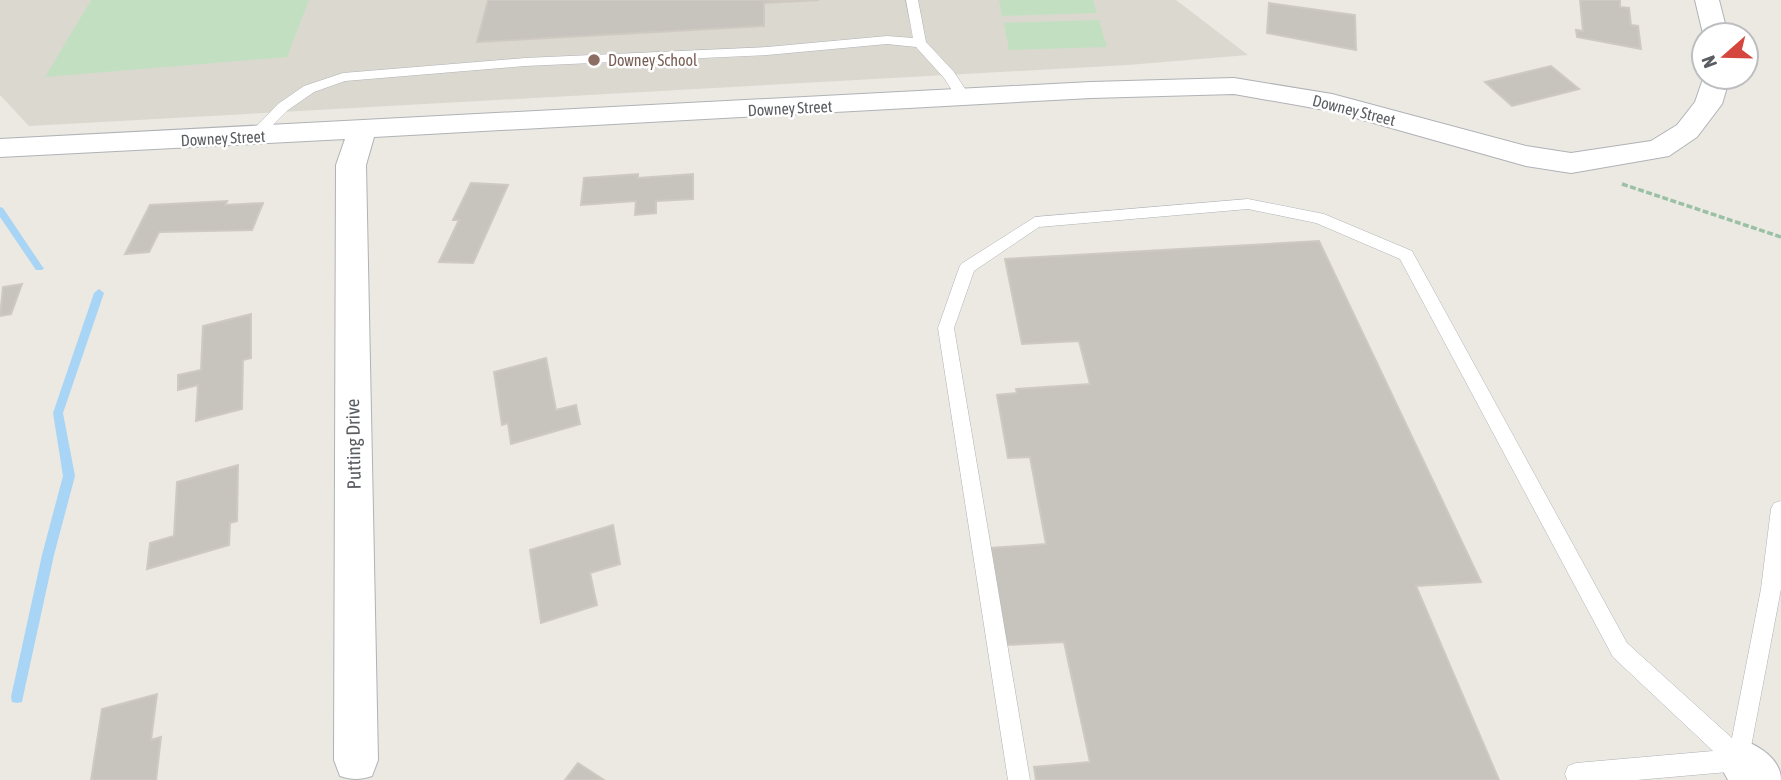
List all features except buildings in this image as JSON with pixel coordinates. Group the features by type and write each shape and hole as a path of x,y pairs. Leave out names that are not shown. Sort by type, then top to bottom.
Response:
{"street":[{"path":"1707,0 1712,21"},
{"name":"Downey Street","path":"0,148 1234,86 1332,103 1526,156 1571,163 1659,149 1687,131 1708,103 1712,91"},
{"name":"Putting Drive","path":"356,760 351,165 362,129"}],"lane":[{"path":"912,0 920,43 949,75 964,98"},
{"path":"254,136 283,107 309,89 342,77 525,62 767,51 887,40 920,43"},
{"path":"1019,780 946,328 967,268 1035,222 1248,204 1319,218 1406,256 1620,650 1750,770"},
{"path":"1750,770 1781,509"},
{"path":"1576,774 1750,770"}],"path":[{"path":"1571,163 1627,186 1781,237"}],"shaded area":[{"name":"Downey School","path":"0,0 1176,0 1248,55 1128,65 29,126 0,95"}],"green space":[{"path":"91,0 309,0 287,57 45,77"},
{"path":"999,0 1093,0 1097,13 1002,16"},
{"path":"1099,20 1107,47 1009,50 1004,23"}],"waterway":[{"path":"0,210 39,268"},
{"path":"17,697 48,555 69,476 58,413 99,293"}],"place":[{"name":"Downey School","path":"594,60"}]}
